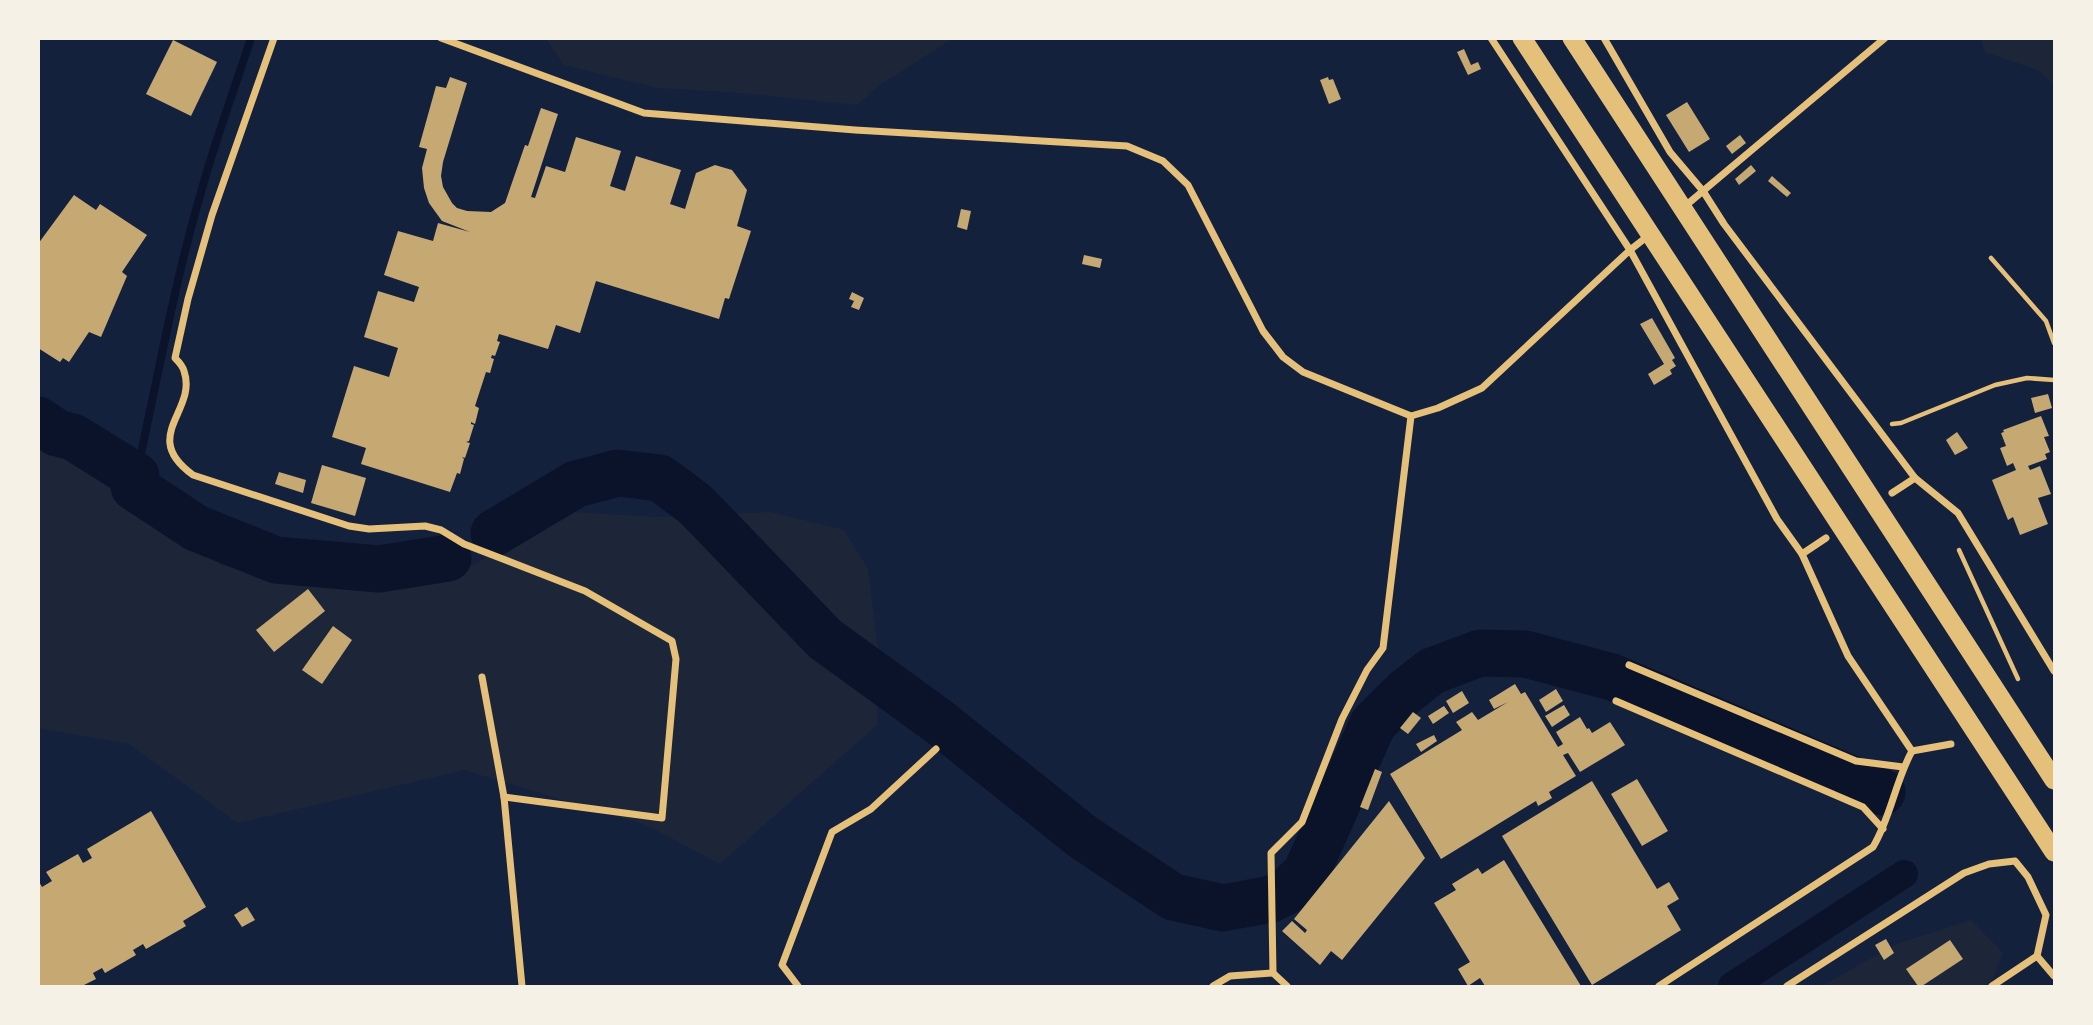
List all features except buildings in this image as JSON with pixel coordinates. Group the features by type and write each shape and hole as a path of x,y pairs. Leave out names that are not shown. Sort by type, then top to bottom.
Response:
{"highway":[{"path":"1521,38 2054,852"},
{"path":"1572,38 2054,780"}],"street":[{"path":"274,38 212,215 188,299 175,358 185,372 185,393 170,437 171,452 179,465 193,475 349,526 369,529 425,526 441,530 464,544 585,592 671,641 676,659 662,818 504,797"},
{"path":"441,38 644,113 855,130 1127,146 1163,161 1188,185 1264,331 1283,357 1303,372 1411,416 1438,408 1482,388 1649,235"},
{"path":"1491,38 1630,250 1777,519 1802,554 1848,656 1912,751"},
{"path":"1604,38 1670,152 1703,191 1724,224 1915,478 1958,513 2054,671"},
{"path":"1684,207 1885,38"},
{"path":"1287,986 1273,973 1271,853 1302,822 1342,719 1367,670 1383,648 1411,416"},
{"path":"1892,493 1915,478"},
{"path":"1802,554 1826,538"},
{"path":"1629,665 1856,761 1903,767"},
{"path":"482,677 504,797 522,986"},
{"path":"1616,701 1863,807 1883,830"},
{"path":"1912,751 1951,744"},
{"path":"798,986 782,965 832,832 871,809 936,749"},
{"path":"1659,986 1873,847 1883,830 1903,767 1912,751"},
{"path":"1787,986 1964,873 2015,861 2028,877 2046,915 2037,956 1992,986"},
{"path":"2037,956 2054,976"},
{"path":"1213,986 1230,976 1273,973"}],"path":[{"path":"1991,258 2046,321 2054,343"},
{"path":"1877,426 1901,423 1995,385 2027,378 2054,380"},
{"path":"1955,543 2019,682"}],"shaded area":[{"path":"546,39 952,39 880,85 857,105 658,88 564,65"},
{"path":"1981,39 2054,39 2054,85 2038,70 1985,52"},
{"path":"38,437 223,566 337,588 460,572 572,512 658,517 771,512 844,530 868,569 879,658 877,725 720,864 646,825 464,770 238,823 129,744 39,728"},
{"path":"1971,920 2003,953 1990,986 1822,986 1894,945"}],"waterway":[{"path":"136,476 190,231 211,156 251,38"},
{"path":"38,420 57,433 73,437 136,476 134,487 196,528 276,560 379,569 448,558"},
{"path":"494,533 576,484 618,473 660,478 696,505 825,639 938,721 1083,837 1173,897 1223,908 1271,899 1287,891 1306,873 1373,724 1404,693 1432,671 1480,653 1525,654 1612,677 1882,792"},
{"path":"1732,986 1904,874"}]}
